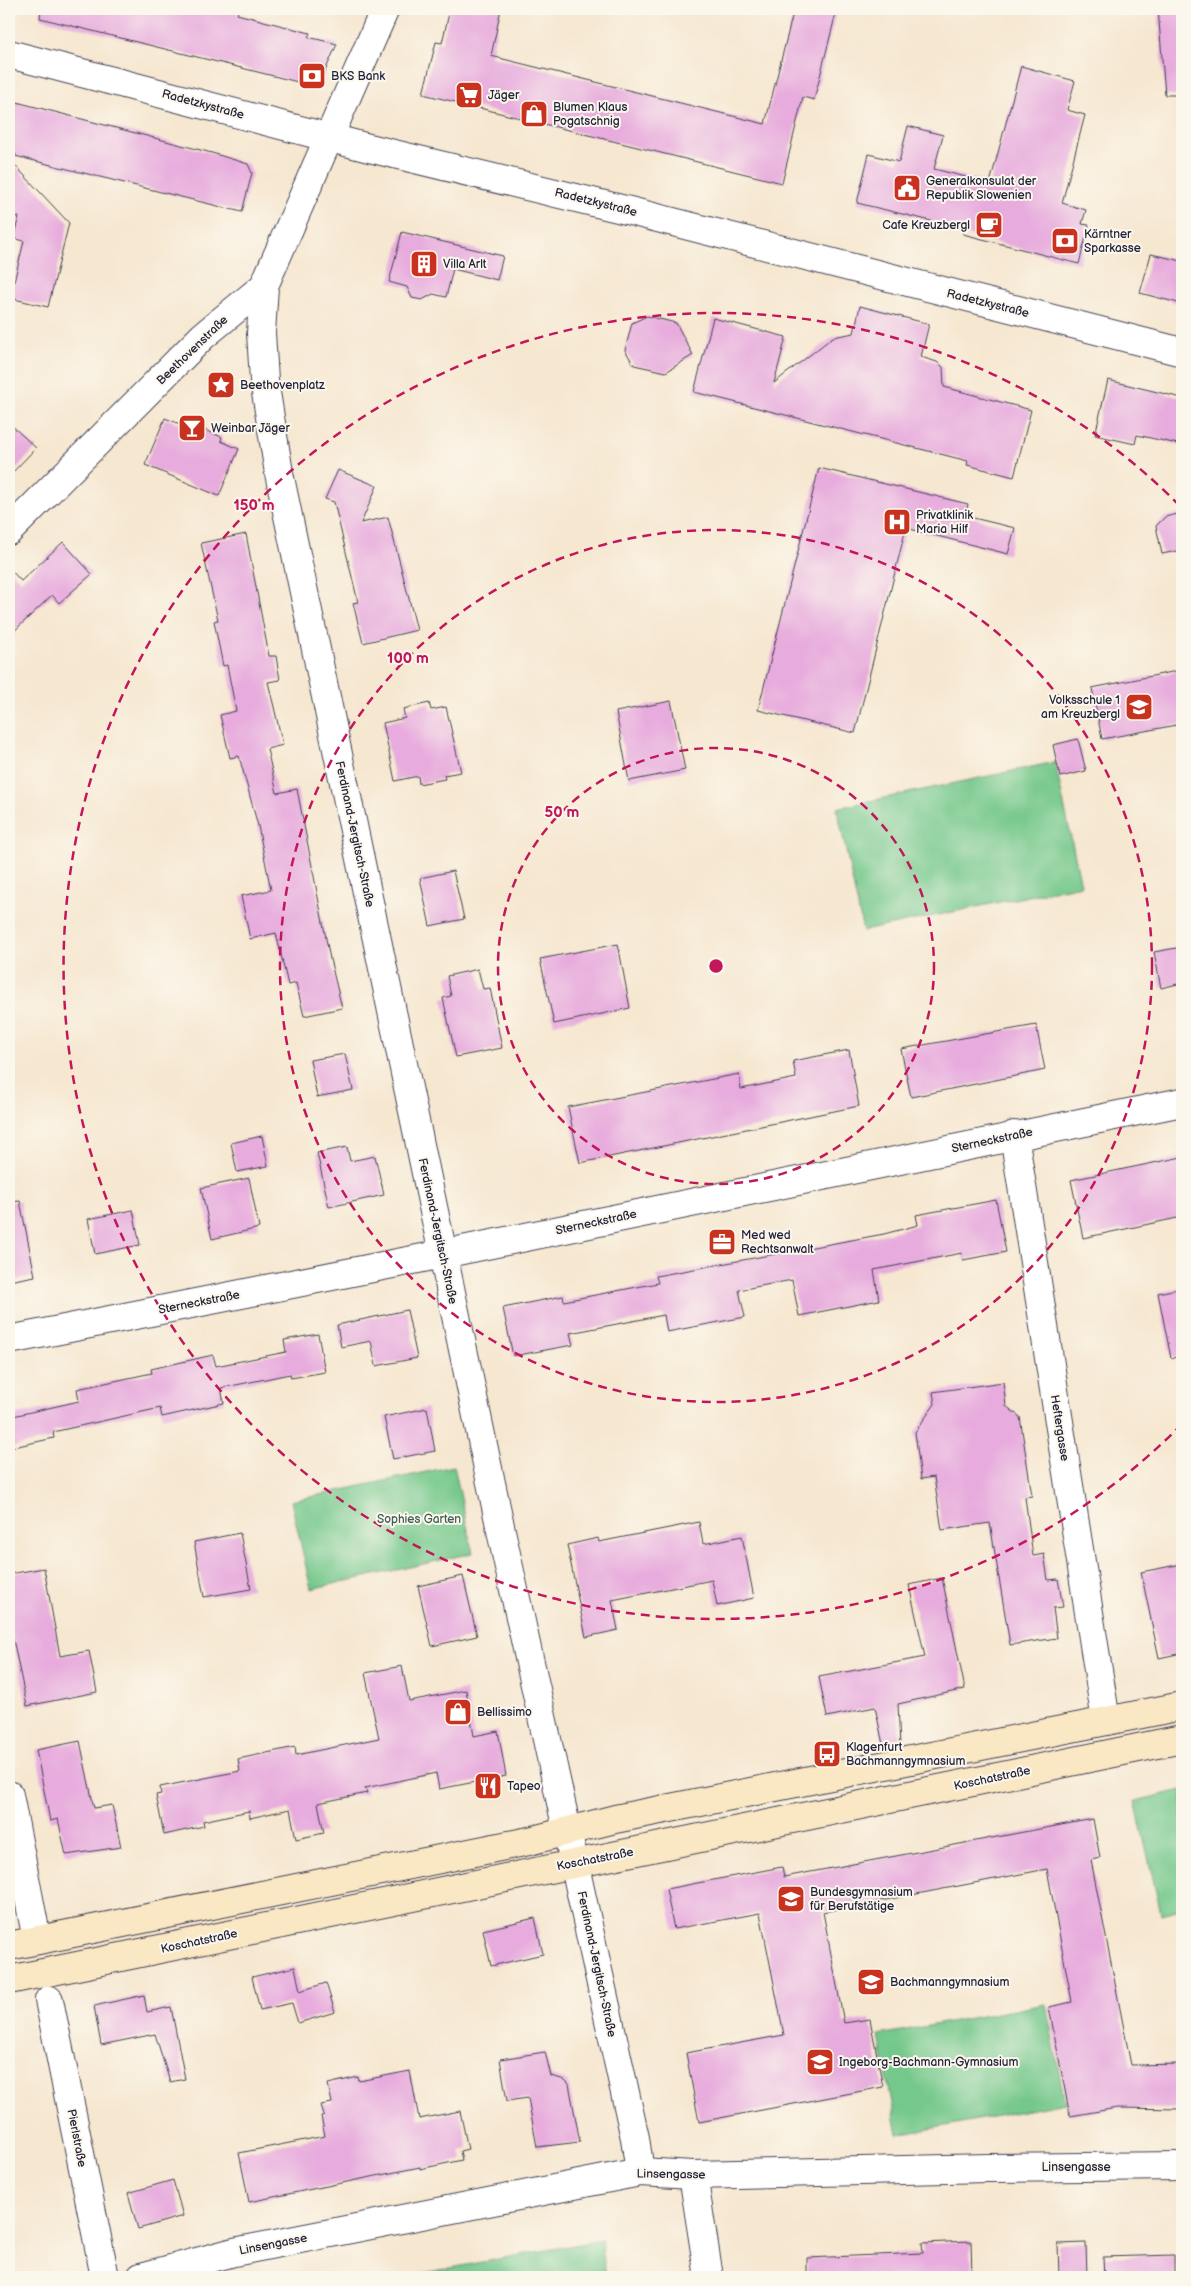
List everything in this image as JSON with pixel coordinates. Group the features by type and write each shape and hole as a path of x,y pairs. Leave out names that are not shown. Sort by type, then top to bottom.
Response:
{"main road":[{"path":"9,1946 520,1843 615,1819 1182,1706"},
{"name":"Koschatstraße","path":"9,1980 1182,1740"}],"street":[{"name":"Beethovenstraße","path":"9,531 203,336 264,286 327,137 385,9"},
{"name":"Radetzkystraße","path":"9,54 327,137 630,211 1182,352"},
{"name":"Ferdinand-Jergitsch-Straße","path":"264,286 261,334 264,380 279,473 443,1254 640,2172"},
{"name":"Sterneckstraße","path":"9,1340 443,1254 1014,1135 1182,1102"},
{"name":"Heftergasse","path":"1014,1135 1106,1721"},
{"path":"9,1795 37,1940"},
{"name":"Pierlstraße","path":"49,2000 105,2277"},
{"name":"Linsengasse","path":"141,2277 173,2273 234,2252 640,2172 694,2175 988,2168 1182,2166"},
{"path":"694,2175 709,2277"}],"green space":[{"path":"1055,762 1081,885 863,931 837,808"},
{"name":"Sophies Garten","path":"454,1466 473,1553 311,1589 291,1501"},
{"path":"1182,1790 1182,1909 1161,1914 1135,1801"},
{"path":"1046,2004 1065,2103 898,2135 879,2035"},
{"path":"601,2240 606,2277 402,2277"}],"building":[{"path":"41,9 239,9 237,14 310,33 308,37 337,44 318,87 40,18"},
{"path":"450,9 501,9 491,56 765,124 794,9 837,9 814,100 803,97 782,183 423,94 436,42 442,43"},
{"path":"1158,9 1182,9 1182,95 1165,95"},
{"path":"1021,66 1075,81 1067,110 1085,115 1062,203 1086,210 1082,224 1089,225 1079,264 963,234 964,229 857,203 869,154 899,162 908,126 943,135 934,169 990,183"},
{"path":"9,100 248,164 252,173 242,212 15,156 16,154 9,153"},
{"path":"9,159 69,223 48,307 10,298 24,241 13,238 19,217 9,215"},
{"name":"Villa Arlt","path":"402,232 503,256 497,280 453,269 446,297 433,294 422,300 412,298 407,287 389,282"},
{"path":"1151,254 1182,261 1182,304 1140,293"},
{"path":"860,306 929,324 921,357 937,362 943,367 944,387 1031,410 1014,477 967,465 968,461 694,392 713,318 786,337 774,383 833,337 854,333"},
{"path":"647,316 676,323 693,355 666,372 634,365 625,350 632,323"},
{"path":"1108,380 1182,398 1182,445 1137,435 1135,444 1095,435"},
{"path":"165,418 185,426 187,423 222,437 221,441 239,449 219,496 145,465"},
{"path":"9,423 36,448 9,476"},
{"path":"819,468 968,504 965,516 1015,528 1008,554 906,528 855,733 758,710"},
{"path":"338,470 377,486 361,523 388,517 417,630 363,643 353,603 358,602 334,502 325,499"},
{"path":"1182,513 1182,550 1162,554 1156,526 1165,517"},
{"path":"246,534 269,656 276,656 280,680 268,682 283,745 267,749 277,793 297,789 330,959 342,1008 304,1016 296,983 288,985 276,933 250,939 241,896 271,890 258,826 239,756 230,758 220,715 236,711 227,665 223,666 214,621 218,620 201,543"},
{"path":"63,542 92,574 59,603 52,595 9,636 9,568 21,581"},
{"name":"Volksschule 1 am Kreuzbergl","path":"1182,670 1182,724 1102,739 1092,688"},
{"path":"671,701 685,770 629,781 616,712"},
{"path":"429,703 431,710 446,707 461,772 444,775 445,779 419,784 418,776 395,781 383,723 405,718 403,709"},
{"path":"1078,739 1086,771 1060,777 1053,745"},
{"path":"453,871 464,919 430,926 420,878"},
{"path":"618,944 630,1008 554,1024 540,959"},
{"path":"1182,947 1182,983 1161,988 1154,952"},
{"path":"478,969 483,989 490,988 502,1048 456,1057 443,998 451,996 447,976"},
{"path":"1036,1025 1045,1070 911,1097 901,1049"},
{"path":"849,1050 859,1106 580,1163 568,1107 739,1074 741,1089 796,1078 793,1061"},
{"path":"345,1054 353,1090 317,1097 310,1060"},
{"path":"262,1136 268,1166 237,1172 231,1143"},
{"path":"347,1147 350,1161 375,1156 384,1195 329,1207 317,1153"},
{"path":"1182,1157 1182,1217 1083,1238 1071,1180"},
{"path":"249,1178 259,1228 212,1239 201,1188"},
{"path":"996,1200 1006,1252 963,1260 962,1253 874,1270 879,1300 799,1316 792,1280 739,1290 745,1317 667,1332 664,1315 570,1333 573,1345 513,1356 503,1308 563,1296 564,1301 658,1283 656,1276 884,1234 918,1225 916,1215"},
{"path":"20,1201 35,1276 9,1281 9,1202"},
{"path":"133,1210 140,1245 95,1254 88,1219"},
{"path":"1182,1288 1182,1357 1171,1358 1158,1293"},
{"path":"407,1310 417,1358 376,1366 371,1341 341,1347 337,1325"},
{"path":"318,1334 325,1372 291,1378 290,1374 221,1388 224,1403 162,1417 160,1408 53,1432 54,1438 9,1448 9,1417 79,1401 77,1389 152,1373 151,1369 213,1355 216,1366 286,1352 284,1340"},
{"path":"1003,1382 1006,1406 1020,1417 1032,1496 1025,1497 1033,1556 1044,1554 1048,1580 1058,1579 1063,1607 1053,1608 1057,1638 1010,1645 990,1523 942,1530 934,1477 921,1479 915,1432 935,1404 933,1392"},
{"path":"427,1408 435,1451 393,1459 384,1417"},
{"path":"699,1522 703,1544 742,1536 754,1598 717,1606 712,1580 612,1600 618,1630 586,1637 567,1545 598,1538 599,1542"},
{"path":"240,1533 251,1589 204,1597 194,1542"},
{"path":"1182,1564 1182,1653 1159,1658 1141,1572"},
{"path":"44,1568 60,1656 89,1651 97,1692 27,1706 9,1620 9,1574"},
{"path":"463,1576 477,1636 432,1646 418,1586"},
{"path":"942,1578 965,1689 898,1704 900,1746 884,1749 875,1707 827,1717 819,1677 925,1657 909,1585"},
{"path":"402,1666 409,1701 466,1690 474,1736 498,1731 506,1776 439,1789 436,1773 365,1788 367,1793 318,1803 324,1833 296,1839 290,1809 250,1818 249,1811 203,1821 204,1826 164,1835 156,1795 161,1794 160,1787 240,1771 238,1759 295,1747 296,1755 379,1738 365,1673"},
{"path":"80,1741 94,1808 112,1805 121,1847 66,1855 58,1819 50,1821 36,1750"},
{"path":"1093,1819 1100,1858 1091,1860 1131,2065 1182,2064 1182,2109 1117,2108 1070,2116 1049,2007 1072,2002 1047,1869 823,1912 844,2023 870,2019 883,2087 699,2122 686,2053 784,2035 760,1913 674,1929 666,1889 782,1867 784,1877"},
{"path":"535,1918 543,1954 491,1966 483,1930"},
{"path":"295,1967 300,1991 326,1983 335,2012 298,2023 292,2003 260,2010 252,1977"},
{"path":"144,1995 147,2012 171,2007 185,2079 170,2082 155,2034 101,2045 94,2006"},
{"path":"545,2052 551,2076 565,2080 569,2084 580,2142 537,2147 528,2098 507,2101 500,2059"},
{"path":"410,2071 419,2119 460,2111 468,2149 460,2151 462,2160 249,2202 239,2153 325,2136 321,2116 324,2115 321,2105 332,2103 328,2084 358,2077 359,2081"},
{"path":"173,2180 183,2216 138,2229 128,2193"},
{"path":"971,2241 972,2277 807,2277 807,2258 923,2253 922,2243"},
{"path":"1086,2243 1087,2277 1059,2277 1058,2244"},
{"path":"1174,2255 1174,2277 1104,2277 1103,2257"}],"place":[{"name":"BKS Bank","path":"312,76"},
{"name":"Jäger","path":"469,95"},
{"name":"Blumen Klaus Pogatschnig","path":"534,114"},
{"name":"Generalkonsulat der Republik Slowenien","path":"907,188"},
{"name":"Cafe Kreuzbergl","path":"989,225"},
{"name":"Kärntner Sparkasse","path":"1065,241"},
{"name":"Villa Arlt","path":"424,264"},
{"name":"Beethovenplatz","path":"221,385"},
{"name":"Weinbar Jäger","path":"192,428"},
{"name":"Privatklinik Maria Hilf","path":"897,522"},
{"name":"Volksschule 1 am Kreuzbergl","path":"1139,707"},
{"name":"Med wed Rechtsanwalt","path":"722,1242"},
{"name":"Bellissimo","path":"458,1712"},
{"name":"Klagenfurt Bachmanngymnasium","path":"827,1754"},
{"name":"Tapeo","path":"488,1786"},
{"name":"Bundesgymnasium für Berufstätige","path":"791,1899"},
{"name":"Bachmanngymnasium","path":"871,1982"},
{"name":"Ingeborg-Bachmann-Gymnasium","path":"820,2062"}]}
